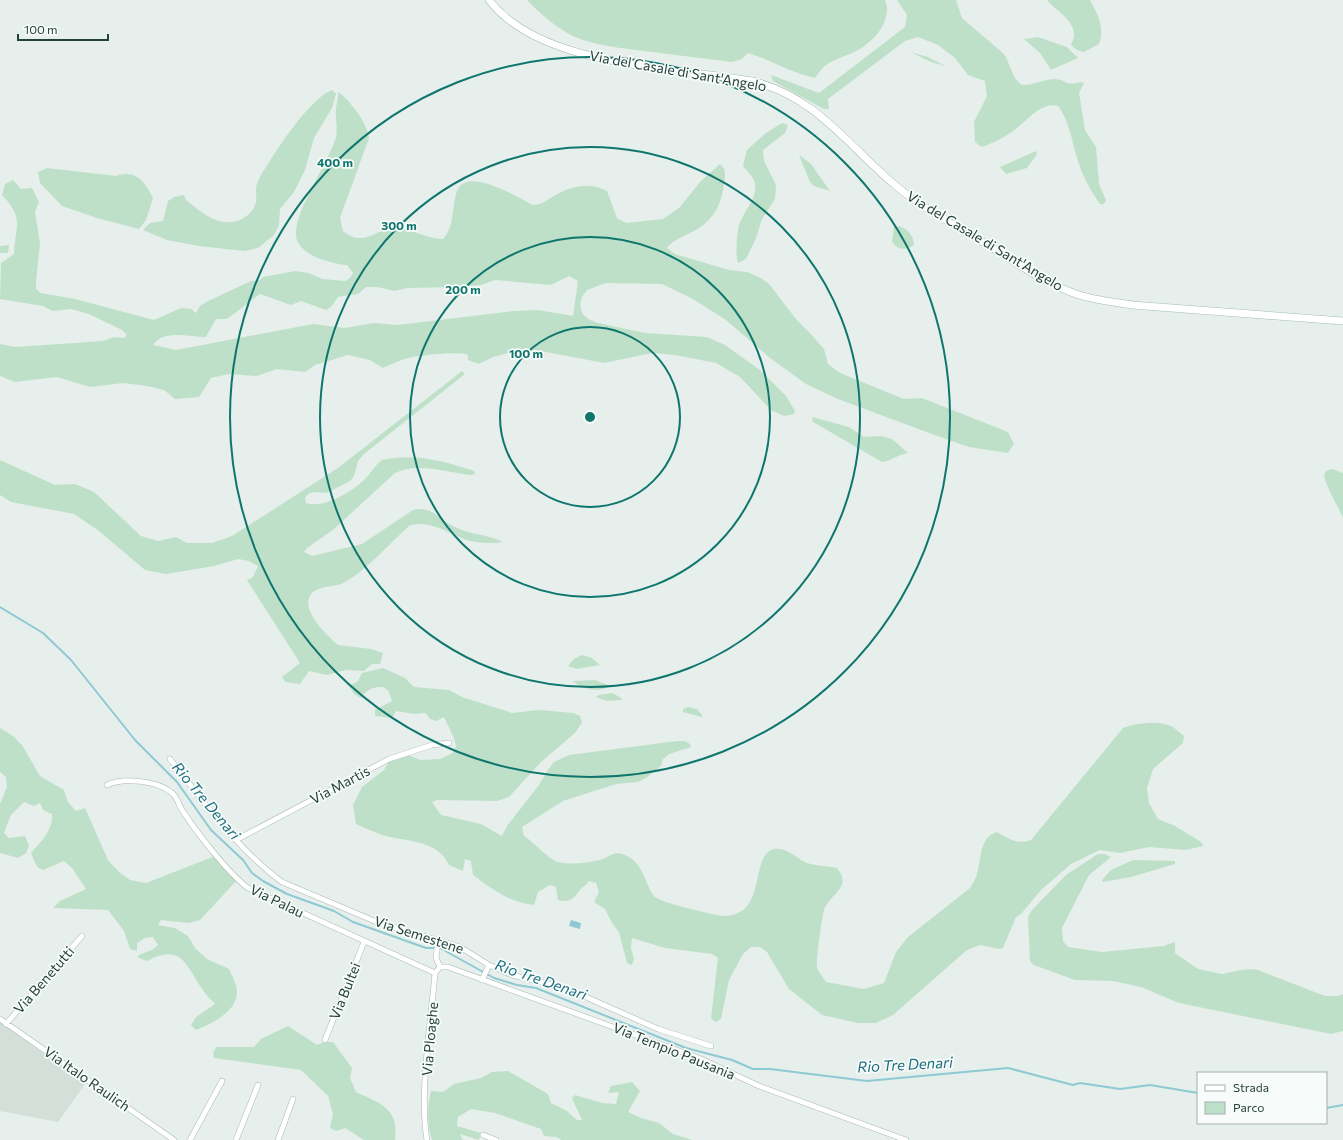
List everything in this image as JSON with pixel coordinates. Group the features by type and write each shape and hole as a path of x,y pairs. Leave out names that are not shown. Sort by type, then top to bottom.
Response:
{"main road":[{"name":"Via del Casale di Sant'Angelo","path":"489,0 498,11 515,24 546,41 567,49 589,56 618,62 752,81 772,87 793,97 822,116 894,184 925,208 1045,279 1076,294 1103,301 1132,305 1343,321"}],"street":[{"name":"Via Martis","path":"236,840 389,758 432,745 449,743"},
{"name":"Via Semestene","path":"170,759 224,827 268,872 282,882 379,923 438,942 460,947 490,965 512,975 568,989 658,1029 711,1046"},
{"name":"Via Palau","path":"107,785 118,780 136,781 159,786 170,791 175,796 185,815 235,876 248,888 435,973"},
{"name":"Via Benetutti","path":"6,1024 82,936"},
{"name":"Via Bultei","path":"325,1040 364,942"},
{"path":"435,973 440,967 436,958 438,942"},
{"path":"482,980 490,965"},
{"name":"Via Tempio Pausania","path":"440,967 448,967 701,1059 759,1086 906,1140"},
{"name":"Via Ploaghe","path":"427,1140 425,1115 426,1076 435,973"},
{"name":"Via Italo Raulich","path":"0,1019 174,1140"},
{"path":"190,1140 222,1081"},
{"path":"236,1140 258,1085"},
{"path":"278,1140 293,1099"},
{"path":"482,1135 496,1140"}],"shaded area":[{"path":"0,1022 85,1084 58,1122 0,1111"}],"green space":[{"path":"527,0 885,0 887,15 881,29 871,41 854,52 829,63 815,78 806,76 748,53 742,59 732,62 618,48 592,43 575,37 562,30 543,16"},
{"path":"897,0 956,0 962,18 1004,54 1013,75 1022,85 1053,79 1058,79 1071,84 1080,82 1084,83 1079,93 1085,130 1096,147 1099,184 1106,200 1104,204 1100,204 1084,176 1077,158 1068,124 1058,106 1052,105 1039,110 1009,134 982,147 975,142 974,122 987,96 985,81 968,75 955,58 938,45 918,37 905,41 828,99 829,109 824,109 773,81 771,75 819,93 905,27 907,15"},
{"path":"1047,0 1090,0 1100,22 1101,38 1099,44 1084,52 1077,50 1071,45 1074,36 1071,25 1068,20"},
{"path":"1038,37 1067,47 1078,58 1051,70 1040,53 1024,39"},
{"path":"910,52 928,57 945,66 931,62"},
{"path":"332,90 336,94 332,108 314,138 305,170 294,192 280,209 279,225 274,235 258,248 244,251 199,246 167,240 143,230 150,223 163,221 168,201 174,197 184,195 186,200 216,220 222,222 233,222 244,218 255,205 256,187 258,181 271,159 291,130 312,104"},
{"path":"338,92 358,113 368,132 369,138 340,218 343,231 351,236 364,238 383,231 398,228 437,239 443,239 450,227 458,189 462,184 471,181 489,184 509,192 533,205 542,203 568,189 582,186 595,186 607,191 617,218 626,223 663,219 680,207 700,182 720,164 725,171 725,178 720,201 713,215 696,230 679,238 667,248 675,254 729,270 747,272 761,278 769,284 796,319 824,349 828,364 840,373 904,399 922,398 1008,432 1014,444 1008,453 969,447 838,399 806,384 770,358 726,320 693,299 662,284 606,283 587,290 582,297 580,304 582,313 588,319 598,323 645,333 707,337 725,345 760,370 786,396 795,411 794,414 784,416 771,410 740,377 716,363 675,355 652,353 604,363 541,351 512,352 493,357 479,364 468,360 468,355 457,353 439,354 409,358 383,368 370,360 348,355 315,365 305,372 277,369 257,376 229,374 211,378 199,397 175,399 164,390 147,386 123,383 90,387 57,377 15,382 0,376 0,344 15,347 103,341 114,337 124,338 127,335 122,330 89,314 71,309 53,311 43,306 0,299 1,263 14,254 17,229 14,210 2,195 5,184 13,180 21,189 32,188 39,202 35,212 40,243 36,289 41,293 75,299 154,320 181,308 191,309 196,313 200,306 206,302 251,281 260,280 263,277 295,271 308,273 323,279 345,281 350,278 353,273 347,265 333,263 316,257 298,243 296,236 300,214 336,137 336,108","holes":["569,276 578,281 573,316 538,310 514,311 397,325 374,323 345,328 313,324 176,350 153,345 158,340 170,335 206,337 216,319 227,319 260,294 291,305 301,301 326,310 331,307 338,297 358,294 366,287 377,287 395,291 407,288 481,285 495,280 551,285"]},
{"path":"782,123 788,125 785,133 763,150 764,161 776,185 775,199 762,219 756,238 746,259 738,263 736,249 739,225 752,200 755,189 753,179 743,166 747,150 766,133"},
{"path":"1036,151 1037,154 1027,168 1006,174 1000,167"},
{"path":"799,155 811,164 830,191 814,186 810,182"},
{"path":"47,168 116,176 129,174 139,178 147,187 153,198 146,220 139,229 97,218 62,206 40,183 38,172"},
{"path":"899,226 910,233 914,245 902,249 897,247 892,242 894,227"},
{"path":"9,245 8,253 0,253 0,246"},
{"path":"462,371 465,374 364,454 358,461 354,476 350,481 327,493 314,492 308,494 305,498 306,503 313,504 338,498 360,484 382,460 405,457 440,461 474,471 475,474 470,475 422,468 413,468 395,473 334,529 307,548 304,552 312,556 362,544 413,510 420,509 431,511 449,524 461,530 491,537 503,542 475,542 466,540 438,528 423,524 416,524 409,526 367,566 349,580 341,584 314,591 309,598 308,604 310,611 318,624 338,645 371,649 383,653 380,664 372,664 364,671 345,670 327,675 309,671 300,684 285,682 282,677 300,663 247,580 253,577 258,566 249,561 238,559 214,566 166,574 145,570 99,531 74,514 11,502 0,495 0,460 55,485 75,484 94,492 141,536 158,541 176,537 187,543 212,543 232,536 338,468"},
{"path":"812,417 849,427 864,437 881,436 892,439 908,453 882,462 813,422"},
{"path":"1332,469 1343,473 1343,518 1324,475 1326,471"},
{"path":"582,655 592,658 600,665 577,669 568,666 574,659"},
{"path":"383,668 405,678 414,687 449,690 462,697 512,713 539,710 573,713 580,716 582,722 576,732 541,762 509,797 497,801 437,800 432,802 441,815 481,824 502,836 507,826 539,785 554,762 569,755 677,741 685,741 690,744 691,747 669,754 663,759 661,766 646,778 638,782 616,784 563,801 522,827 524,836 550,858 558,862 584,863 600,860 612,854 618,853 625,855 636,862 651,891 658,899 711,914 726,916 735,914 744,909 751,901 763,859 768,852 775,849 784,850 807,863 837,868 843,880 842,885 824,910 817,956 817,968 826,982 864,989 884,983 896,952 908,937 970,888 976,877 984,844 987,839 997,832 1018,842 1031,840 1123,728 1140,724 1159,723 1171,726 1184,736 1183,743 1153,769 1147,788 1149,803 1158,819 1175,826 1201,842 1203,846 1186,850 1149,847 1120,853 1100,850 1071,864 1041,890 1021,914 1016,917 1003,948 999,949 980,945 967,950 893,1015 876,1023 858,1023 822,1015 789,989 767,952 760,947 751,947 743,954 729,980 721,1019 715,1022 711,1018 718,958 712,954 665,948 632,938 631,948 634,959 632,965 627,963 619,932 612,923 605,909 594,902 599,892 596,883 589,881 571,900 568,901 558,900 556,887 550,885 538,892 534,905 525,904 509,898 473,875 471,861 465,859 463,871 449,865 437,850 429,846 382,835 356,824 353,805 362,787 384,770 391,758 405,754 421,760 440,759 453,753 456,746 454,738 444,717 436,721 430,719 426,713 414,714 396,711 392,718 375,716 375,710 392,701 388,690 383,687 376,687 366,692 361,698 354,694 349,686 358,681 362,673"},
{"path":"595,680 610,686 591,690 581,687 573,681"},
{"path":"612,693 620,697 622,700 607,701 596,697 599,695"},
{"path":"688,707 697,709 702,717 683,712 683,709"},
{"path":"0,728 13,736 22,745 40,776 64,790 68,802 76,811 85,808 108,860 119,872 130,880 146,883 215,856 237,880 200,920 188,923 161,920 158,925 175,928 188,936 195,948 207,959 229,969 237,989 236,999 233,1006 216,1021 196,1030 191,1025 196,1017 215,1004 204,992 182,959 176,955 168,954 147,961 137,957 158,945 153,937 145,938 137,943 137,951 130,949 124,931 108,910 53,908 60,901 86,889 72,868 64,861 43,870 37,867 31,853 46,835 51,826 52,820 52,814 43,810 40,803 34,806 24,802 11,815 4,833 9,838 25,836 29,846 26,853 18,858 0,853 0,804 7,787 6,777 0,772"},
{"path":"1098,854 1105,854 1111,857 1089,875 1062,928 1063,941 1068,947 1102,952 1164,946 1175,942 1175,953 1198,969 1222,974 1255,969 1325,996 1338,996 1343,994 1343,1031 1331,1034 1179,1003 1141,987 1113,981 1075,980 1034,965 1030,961 1028,917 1032,910 1066,875"},
{"path":"1133,860 1175,861 1175,864 1131,877 1103,882 1102,880 1111,870"},
{"path":"288,1026 317,1045 324,1042 333,1042 352,1068 350,1078 356,1092 380,1104 391,1114 394,1121 395,1140 364,1140 345,1128 336,1131 330,1128 333,1114 328,1096 301,1070 214,1058 213,1052 217,1047 254,1047 261,1039"},
{"path":"508,1071 548,1094 551,1103 567,1111 577,1120 582,1120 572,1098 575,1095 602,1103 616,1104 619,1092 608,1093 611,1086 632,1082 640,1091 628,1112 641,1118 659,1123 673,1134 692,1140 561,1140 557,1137 544,1136 541,1129 495,1113 471,1109 458,1117 457,1126 481,1133 479,1140 460,1134 463,1140 432,1140 428,1116 431,1091 443,1092 454,1084 481,1078 492,1072"}],"water":[{"path":"571,920 581,923 580,929 569,926"}],"waterway":[{"name":"Rio Tre Denari","path":"0,607 43,633 71,660 135,740 177,782 211,830 243,860 252,873 263,881 287,894 334,911 353,922 426,948 440,948 494,978 517,985 536,988 686,1048 732,1060 753,1069 770,1069 867,1081 1008,1068 1073,1085 1080,1083 1120,1089 1150,1085 1197,1093"},
{"name":"Rio Tre Denari","path":"1327,1108 1343,1105"}]}
